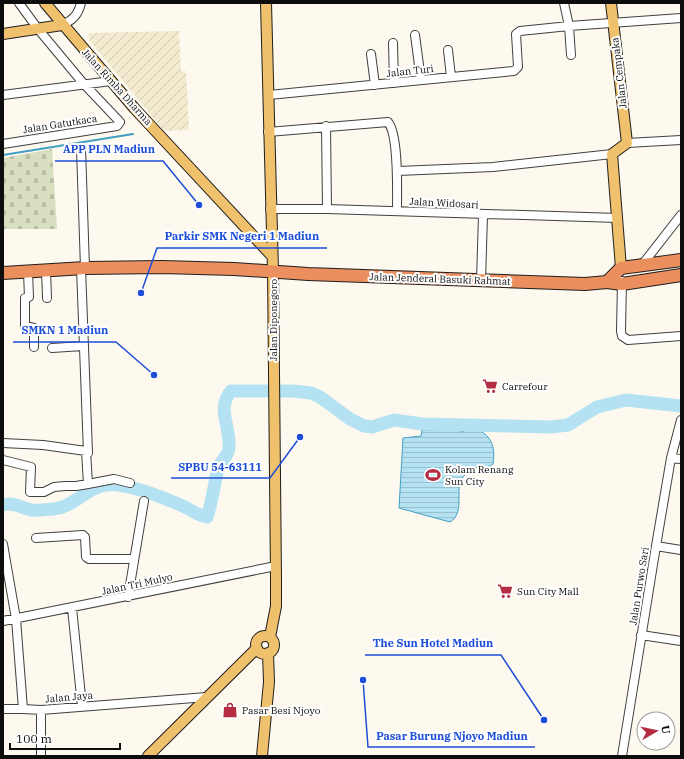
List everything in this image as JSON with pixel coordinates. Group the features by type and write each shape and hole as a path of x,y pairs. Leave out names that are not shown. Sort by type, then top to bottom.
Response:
{"highway":[{"path":"607,282 621,268 681,260"},
{"name":"Jalan Jenderal Basuki Rahmat","path":"3,273 83,268 169,268 585,284 607,282 622,284 681,275"}],"main road":[{"name":"Jalan Rimba Dharma","path":"45,3 62,25 111,81 272,256"},
{"name":"Jalan Diponegoro","path":"266,3 270,209 273,271 276,566 276,606 270,637"},
{"name":"Jalan Cempaka","path":"612,3 627,143"},
{"path":"3,34 62,25"},
{"path":"621,268 612,154 627,143"},
{"path":"148,756 258,648 259,639 264,636 270,637 274,646 268,653 269,682 262,756"},
{"path":"258,648 261,652 268,653"}],"street":[{"path":"19,3 38,29 83,84"},
{"path":"62,25 73,20 77,15 81,3"},
{"path":"564,3 569,26 571,55"},
{"path":"569,26 681,19"},
{"name":"Jalan Turi","path":"268,95 514,71 518,67 516,34 524,31 569,26"},
{"path":"415,35 421,80"},
{"path":"393,43 394,83"},
{"path":"448,50 451,77"},
{"path":"371,54 375,85"},
{"path":"3,95 111,81"},
{"name":"Jalan Gatutkaca","path":"3,144 117,126 120,120 83,84"},
{"path":"268,132 388,122 398,171 397,211"},
{"path":"326,126 327,209"},
{"path":"627,143 681,140"},
{"path":"81,148 88,484"},
{"path":"398,171 493,167 612,154"},
{"name":"Jalan Widosari","path":"270,209 327,209 618,218"},
{"path":"481,281 483,215"},
{"path":"642,265 681,215"},
{"path":"621,268 621,331 624,338 628,340 681,336"},
{"path":"46,270 47,298"},
{"path":"28,272 29,297 25,298 25,326 34,328 34,347"},
{"path":"52,348 84,346"},
{"name":"Jalan Purwo Sari","path":"622,756 671,458 681,420"},
{"path":"3,443 64,448 86,451 88,453"},
{"path":"671,458 681,459"},
{"path":"3,460 31,467 30,492 44,492 65,486 76,486 114,479 130,483"},
{"path":"128,596 133,559 144,501"},
{"path":"36,538 83,535 85,537 86,557 88,559 133,559"},
{"path":"3,544 5,567 16,619 23,709"},
{"path":"656,546 681,550"},
{"name":"Jalan Tri Mulyo","path":"3,621 276,566"},
{"path":"72,608 82,706"},
{"path":"641,635 681,640"},
{"name":"Jalan Jaya","path":"3,709 41,710 207,697"},
{"path":"41,710 41,756"}],"shaded area":[{"path":"179,31 181,71 186,71 189,130 164,131 89,40 88,33"}],"green space":[{"path":"52,149 57,229 3,229 3,158"}],"water":[{"name":"Kolam Renang Sun City","path":"451,426 460,427 461,432 473,428 484,433 493,446 493,464 474,469 461,479 458,512 455,518 450,522 399,508 403,438 421,436 422,430 449,430"}],"waterway":[{"path":"3,155 133,134"},
{"path":"3,505 10,504 35,510 54,509 68,505 93,489 106,485 115,485 135,488 157,495 207,517 218,469 229,448 224,411 227,398 231,391 293,391 311,393 320,397 350,419 364,426 372,427 394,420 422,424 551,427 568,425 597,407 626,400 681,406"}],"place":[{"name":"APP PLN Madiun","path":"199,205"},
{"name":"Parkir SMK Negeri 1 Madiun","path":"141,293"},
{"name":"SMKN 1 Madiun","path":"154,375"},
{"name":"Carrefour","path":"490,386"},
{"name":"SPBU 54-63111","path":"300,437"},
{"name":"Kolam Renang Sun City","path":"433,475"},
{"name":"Sun City Mall","path":"505,591"},
{"name":"Pasar Burung Njoyo Madiun","path":"363,680"},
{"name":"Pasar Besi Njoyo","path":"230,710"},
{"name":"The Sun Hotel Madiun","path":"544,720"}]}
